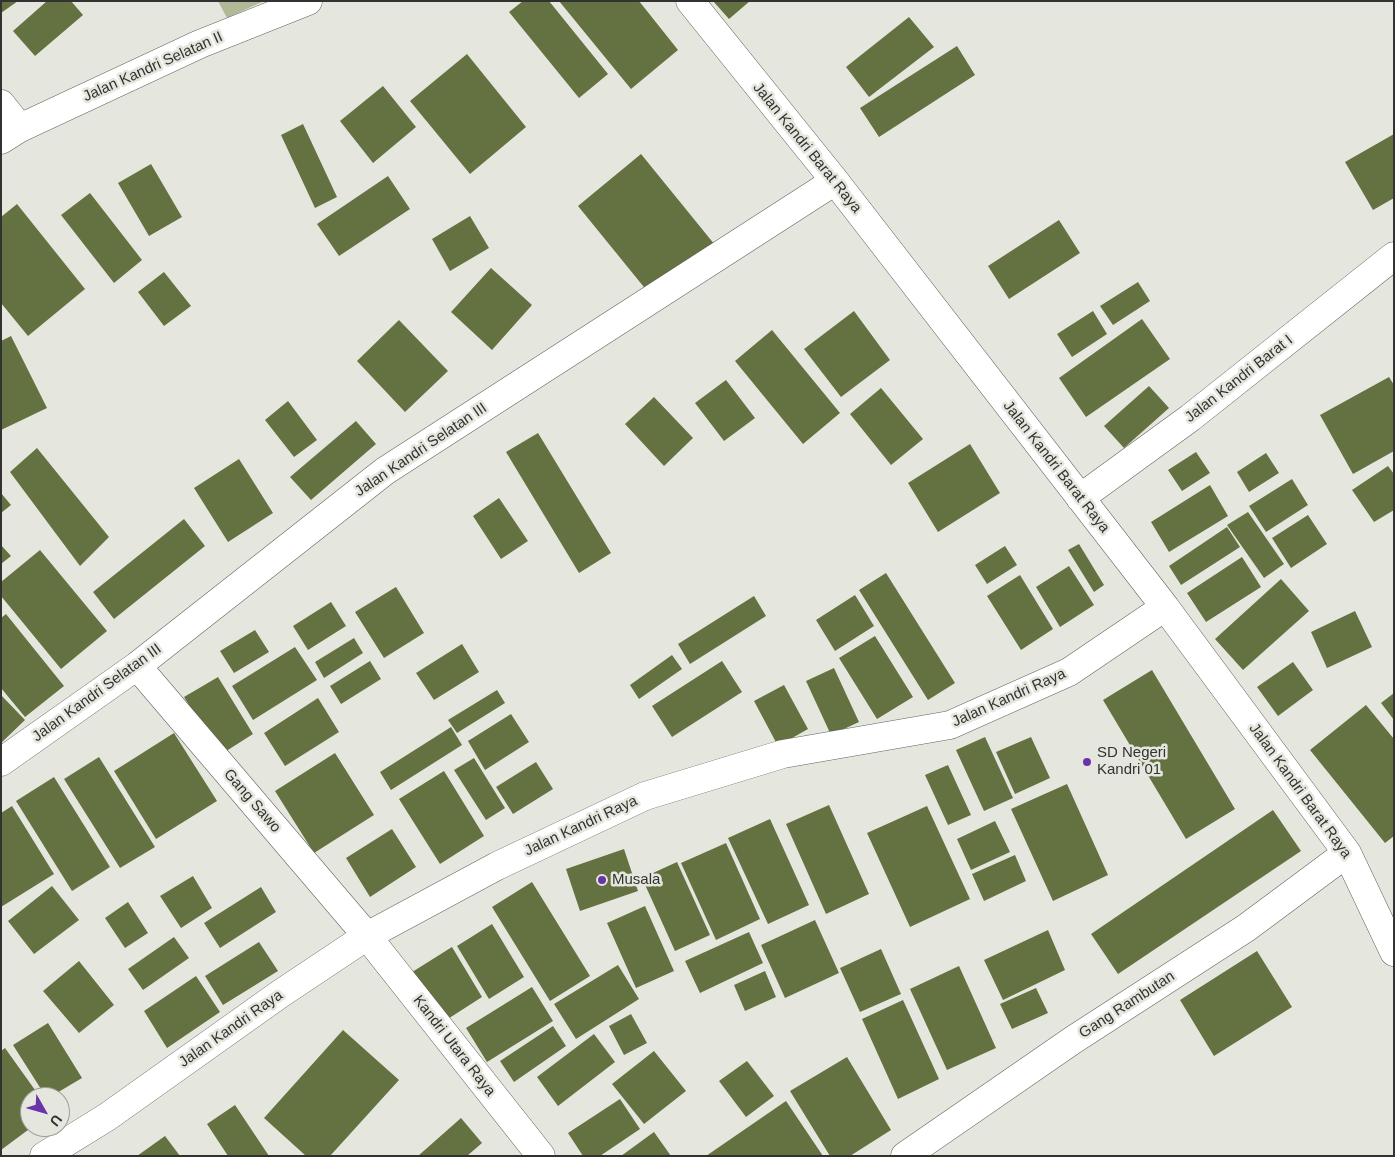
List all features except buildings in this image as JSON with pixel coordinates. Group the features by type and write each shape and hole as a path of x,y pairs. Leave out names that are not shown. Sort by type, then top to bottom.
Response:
{"street":[{"name":"Jalan Kandri Selatan II","path":"10,134 200,44 308,1"},
{"name":"Jalan Kandri Barat Raya","path":"690,1 835,181 1165,606 1347,853 1394,952"},
{"path":"1,104 10,134"},
{"name":"Jalan Kandri Selatan III","path":"1,762 136,666 385,471 835,181"},
{"name":"Jalan Kandri Barat I","path":"1080,498 1190,418 1394,256"},
{"name":"Jalan Kandri Raya","path":"44,1156 107,1117 280,994 367,936 497,866 646,796 783,754 950,725 1069,672 1165,606"},
{"name":"Gang Sawo","path":"136,666 367,936"},
{"name":"Gang Rambutan","path":"905,1156 1073,1040 1246,928 1347,853"},
{"name":"Kandri Utara Raya","path":"367,936 541,1156"}],"green space":[{"path":"218,1 264,1 227,18"}],"place":[{"name":"SD Negeri Kandri 01","path":"1087,762"},
{"name":"Musala","path":"602,880"}]}
